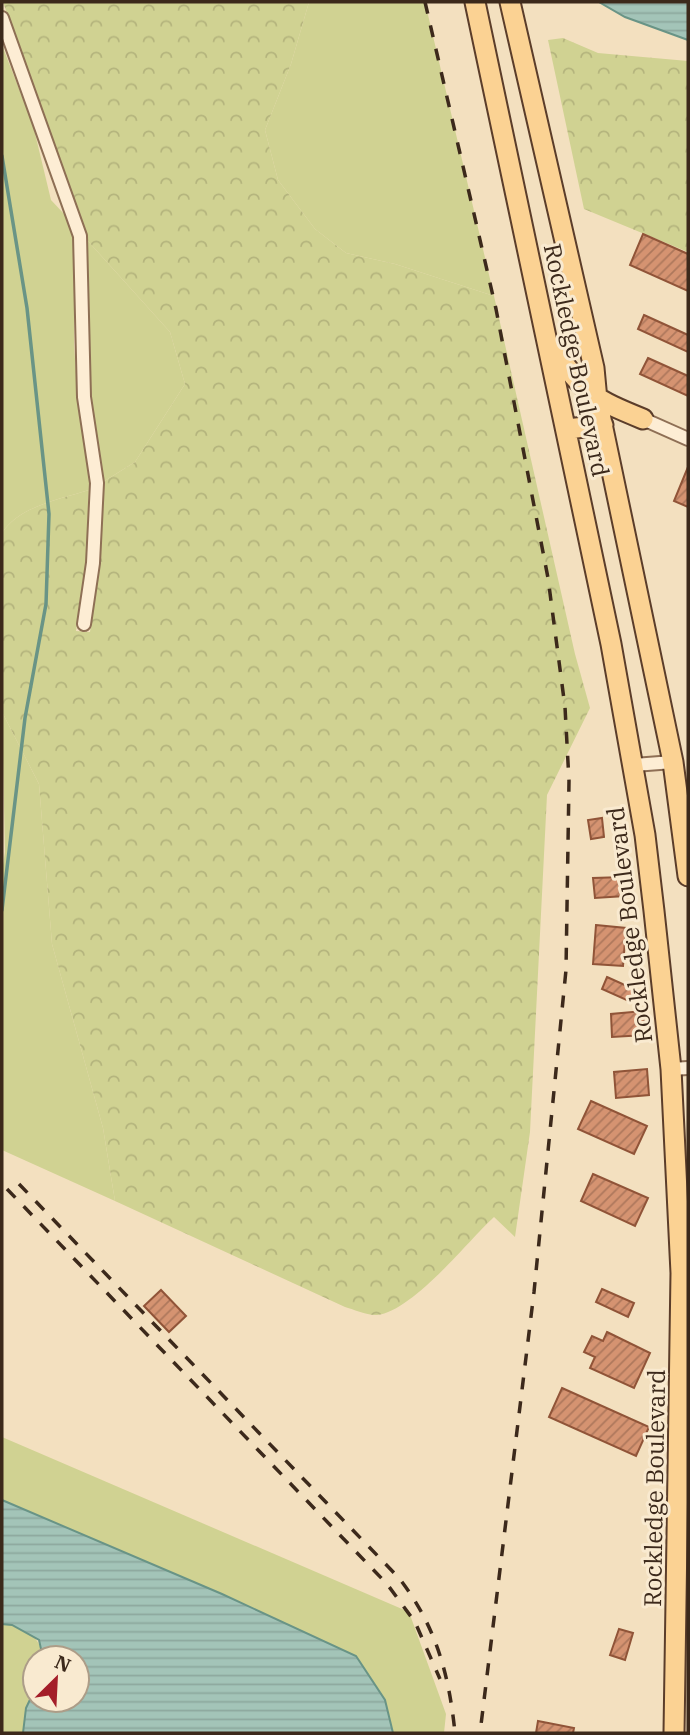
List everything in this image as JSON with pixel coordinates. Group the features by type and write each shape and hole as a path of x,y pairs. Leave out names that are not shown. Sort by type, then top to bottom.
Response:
{"main road":[{"name":"Rockledge Boulevard","path":"475,2 549,344 634,765 680,1069 684,1500 674,1733"},
{"name":"Rockledge Boulevard","path":"510,2 594,368 597,400 673,762 688,876"},
{"path":"549,344 574,379 597,400 643,419"},
{"path":"609,456 621,427 643,419"},
{"path":"566,429 603,425"}],"street":[{"path":"2,18 80,236 83,370 97,483 93,563 84,624"},
{"path":"643,419 688,439"},
{"path":"634,765 673,762"}],"green space":[{"path":"3,2 309,2 291,64 265,130 278,180 315,229 346,253 395,264 494,296 575,654 590,708 547,795 530,1132 515,1237 494,1217 423,1289 391,1311 377,1315 345,1307 115,1201 103,1128 52,944 39,784 2,712 2,533 9,524 30,510 89,490 86,563 76,631 90,632 99,563 103,482 135,462 185,384 170,332 87,240"},
{"path":"309,2 425,2 494,296 395,264 346,253 315,229 278,180 265,130 291,64"},
{"path":"563,38 598,53 688,61 688,252 584,209 548,40"},
{"path":"2,45 33,125 51,200 66,216 74,238 74,346 90,484 89,490 54,500 19,516 2,533"},
{"path":"87,240 170,332 185,384 135,462 103,482 91,395"},
{"path":"2,712 39,784 52,944 103,1128 115,1201 2,1150 2,872 5,852"},
{"path":"2,1437 409,1612 446,1714 444,1733 393,1733 385,1700 356,1656 222,1594 2,1500"},
{"path":"2,1624 24,1629 39,1644 21,1644 21,1714 25,1714 23,1733 2,1733"}],"water":[{"path":"599,2 688,2 688,40 625,17"},
{"path":"2,1500 222,1594 356,1656 385,1700 393,1733 23,1733 25,1714 91,1714 91,1644 40,1644 39,1640 12,1625 2,1624"}],"building":[{"path":"643,234 688,254 688,291 630,265"},
{"path":"644,315 688,335 688,352 638,329"},
{"path":"648,358 688,376 688,396 640,374"},
{"path":"688,467 688,507 674,501"},
{"path":"602,818 604,837 591,839 588,820"},
{"path":"624,877 625,896 595,898 593,878"},
{"path":"596,925 626,928 623,966 593,964"},
{"path":"607,977 636,990 631,1002 602,989"},
{"path":"643,1011 645,1035 612,1037 611,1014"},
{"path":"647,1069 649,1095 616,1098 614,1072"},
{"path":"591,1101 647,1126 634,1154 578,1129"},
{"path":"593,1174 648,1198 635,1226 581,1201"},
{"path":"602,1289 634,1303 628,1317 596,1302"},
{"path":"161,1290 186,1316 169,1332 144,1306"},
{"path":"607,1332 650,1353 634,1388 590,1368 595,1357 584,1352 592,1336 603,1341"},
{"path":"562,1388 649,1427 636,1456 549,1417"},
{"path":"619,1629 633,1633 625,1660 610,1655"},
{"path":"538,1721 574,1728 573,1733 536,1733"}],"waterway":[{"path":"2,156 27,308 49,514 46,604 25,718 2,910"}],"railway":[{"path":"425,2 496,309 548,578 565,707 569,781 566,970 534,1292 480,1733"},
{"path":"19,1184 399,1578 423,1614 439,1651 449,1691 455,1733"},
{"path":"7,1189 387,1584 415,1622 440,1679"}]}
